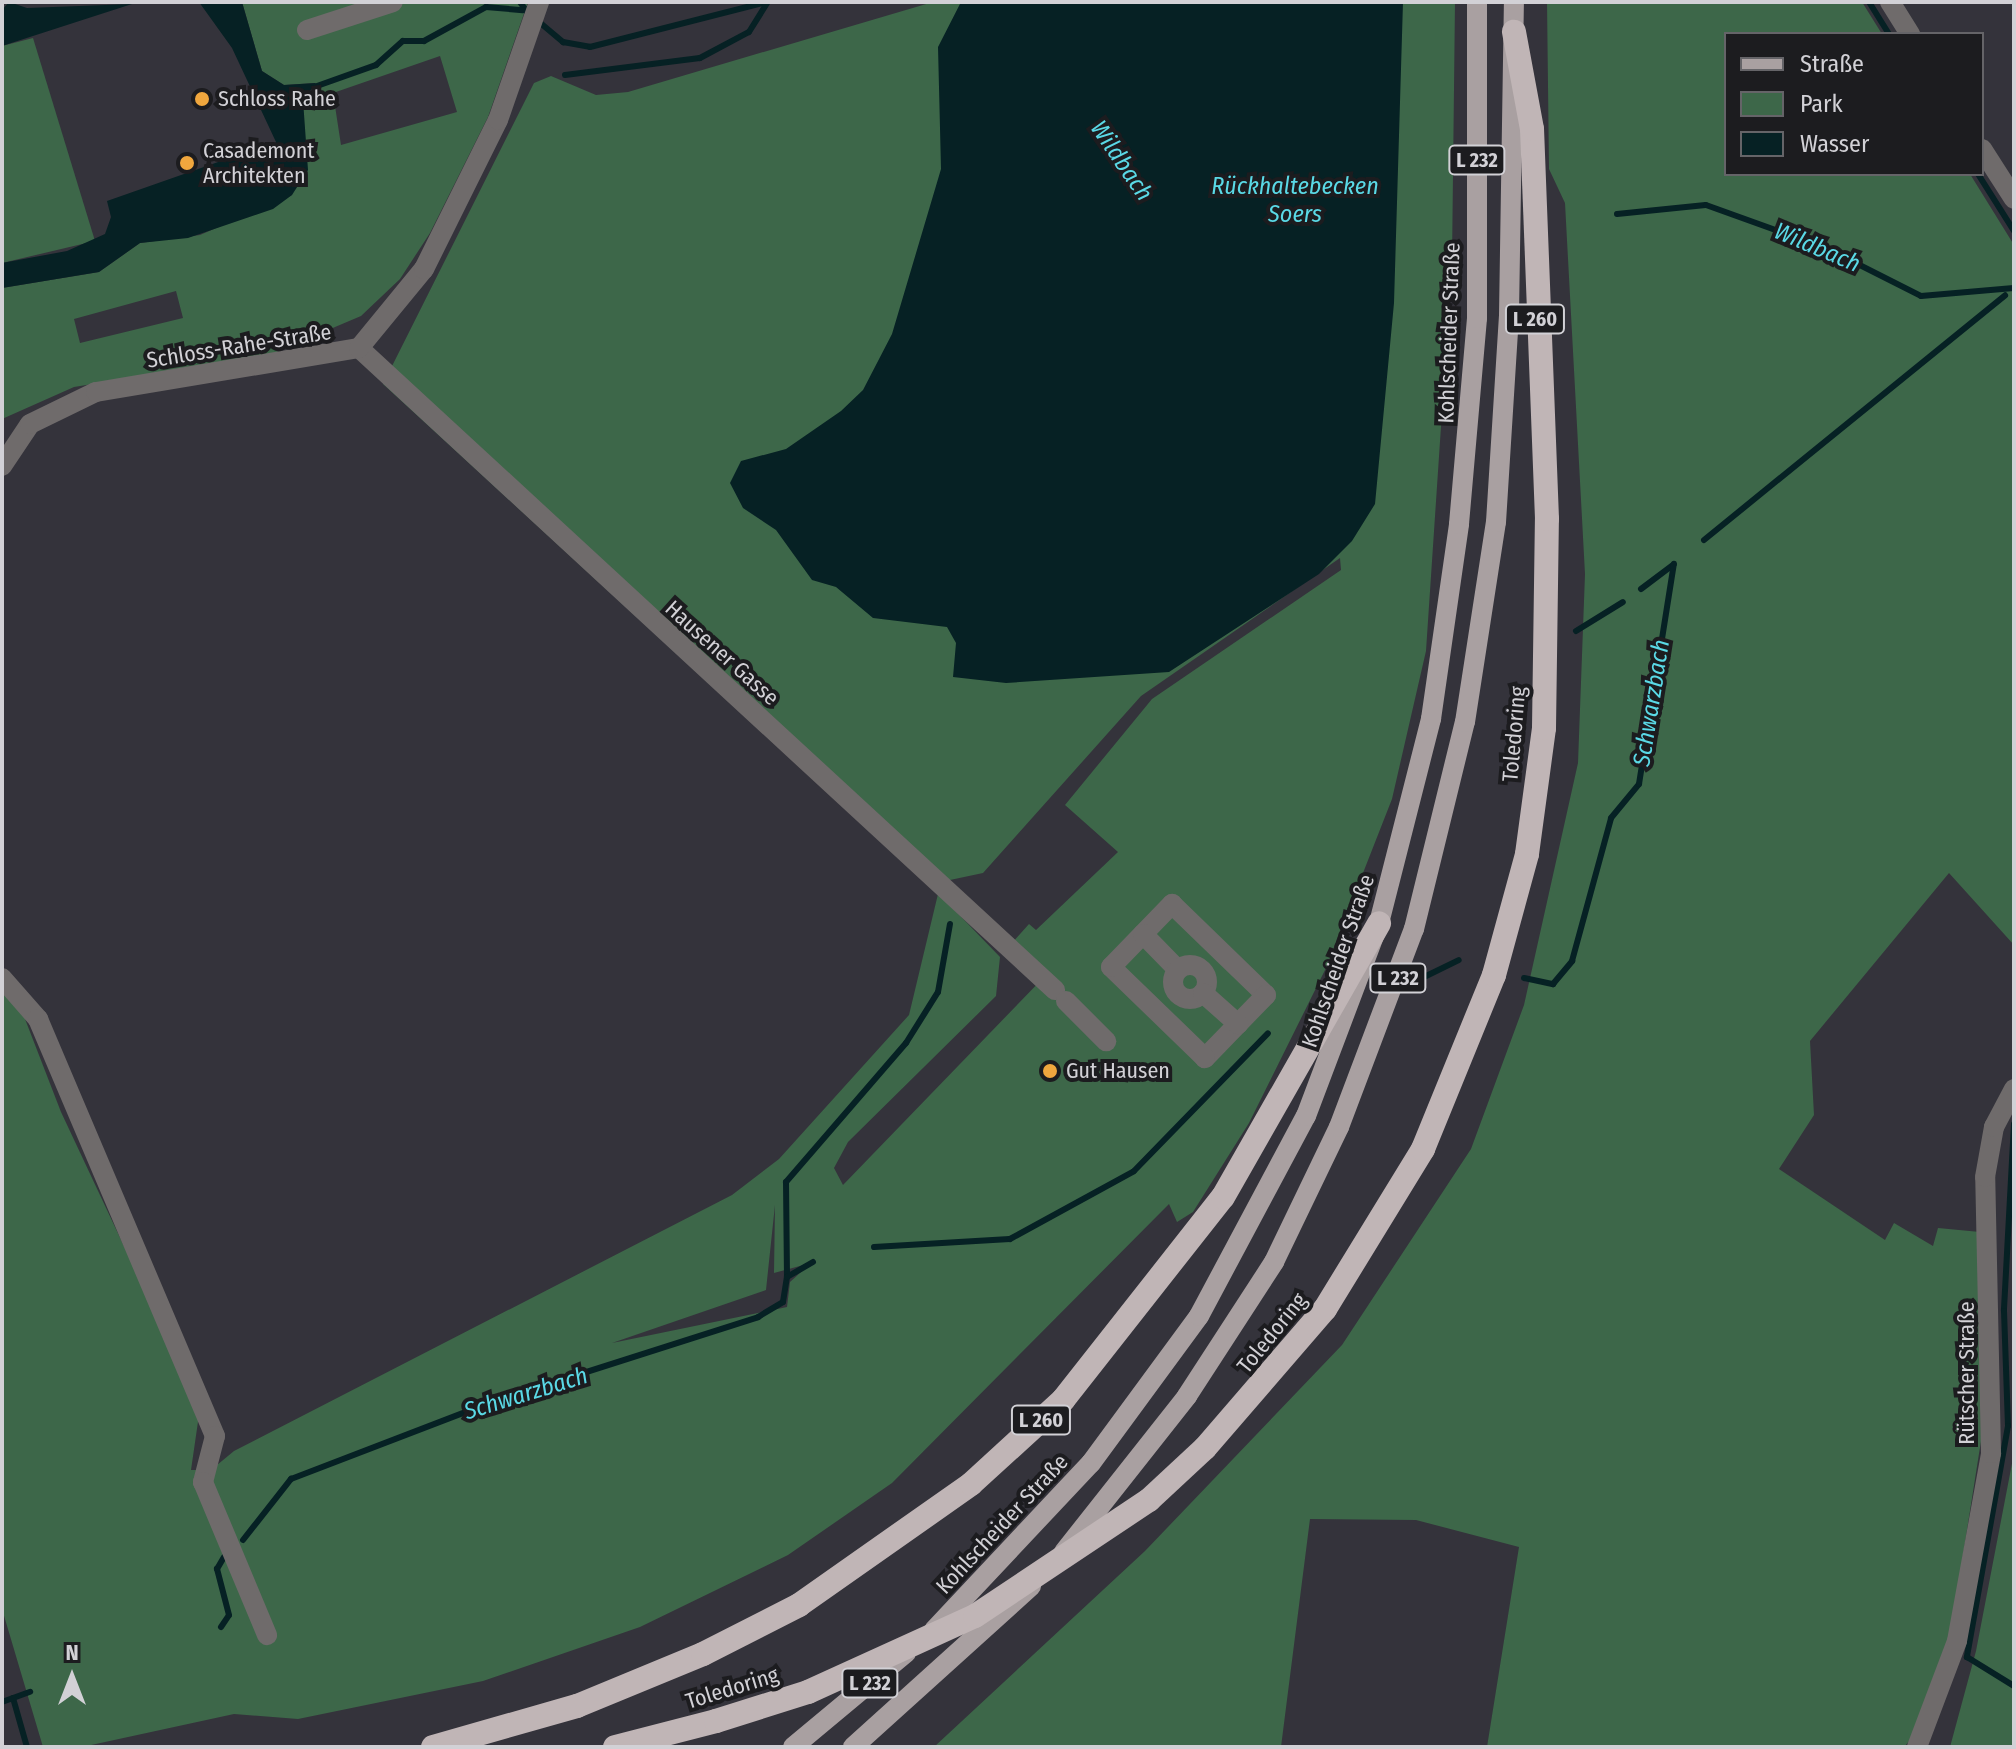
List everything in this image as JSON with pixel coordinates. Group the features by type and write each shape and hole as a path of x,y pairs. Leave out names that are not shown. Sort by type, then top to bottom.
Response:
{"highway":[{"name":"Toledoring","path":"615,1747 716,1721 822,1686 975,1616 1149,1500 1205,1448 1271,1379 1373,1239 1464,1057 1527,854 1544,728 1547,607 1532,129 1514,32"},
{"name":"Toledoring","path":"433,1747 577,1706 703,1654 799,1605 960,1493 1063,1400 1142,1308 1223,1197 1288,1090 1379,923"}],"main road":[{"name":"Kohlscheider Straße","path":"793,1747 958,1608 1091,1463 1154,1381 1275,1182 1340,1036 1379,923 1431,719 1459,524 1477,318 1477,2"},
{"name":"L 232","path":"853,1747 985,1634 1060,1556 1187,1396 1274,1262 1372,1049 1440,828 1486,596 1505,407 1514,2"}],"street":[{"path":"307,30 393,2"},
{"path":"1890,2 1909,32"},
{"name":"Schloss-Rahe-Straße","path":"2,466 30,424 96,392 359,348 424,269 498,120 536,12"},
{"path":"1984,152 2014,199"},
{"name":"Hausener Gasse","path":"359,348 1061,995 1106,1041"},
{"path":"1172,904 1266,995 1238,1024 1205,1058 1111,967 1172,904"},
{"path":"1143,934 1178,970 1173,984 1180,996 1203,993 1238,1024"},
{"path":"2,978 38,1019 215,1436 203,1482 267,1635"},
{"name":"Rütscher Straße","path":"1917,1747 1929,1733 1957,1641 1991,1453 1985,1177 1994,1127 2014,1089"}],"green space":[{"path":"242,2 528,2 488,117 430,233 400,279 361,316 269,355 74,387 2,419 2,288 99,272 140,243 200,235 292,195 303,100 318,89 315,83 284,85 262,71","holes":["440,56 457,112 341,145 333,93","176,291 183,318 80,343 74,319"]},
{"path":"933,2 1455,2 1452,262 1426,651 1392,799 1325,970 1249,1123 1193,1212 1177,1222 1169,1204 892,1483 788,1555 640,1627 483,1681 298,1719 234,1714 82,1747 43,1747 2,1609 2,988 20,1006 61,1112 200,1408 191,1470 211,1470 234,1451 732,1195 779,1159 909,1015 938,894 383,384 534,83 551,76 596,95 628,92","holes":["1340,558 1341,570 1152,699 1065,805 1118,852 1036,930 1029,924 1012,943 1046,975 843,1185 834,1168 848,1142 996,996 1000,957 939,894 950,880 983,873 1141,696","775,1205 774,1273 811,1263 790,1282 787,1307 612,1343 766,1290"]},
{"path":"1547,2 1862,2 1881,32 1724,32 1724,176 1971,176 2014,245 2014,945 1949,873 1810,1041 1814,1115 1779,1169 1885,1240 1894,1223 1933,1246 1938,1228 1980,1232 1981,1441 1952,1625 1920,1729 1904,1747 1487,1747 1519,1547 1416,1520 1310,1519 1281,1747 934,1747 1145,1551 1342,1345 1471,1149 1524,1005 1578,763 1585,574 1565,203 1549,169"},
{"path":"33,38 95,241 2,263 2,46"},
{"path":"2014,1453 2014,1747 1950,1747 1976,1651"}],"water":[{"path":"9,2 27,8 132,4 2,46 2,10"},
{"path":"199,2 242,2 262,71 284,85 316,83 303,100 308,170 292,195 273,209 188,238 140,243 99,272 2,288 2,263 67,251 105,234 111,217 107,201 221,161 265,156 276,142 232,48"},
{"name":"Rückhaltebecken Soers","path":"961,2 1403,2 1394,303 1375,504 1352,541 1319,574 1169,672 1006,683 953,677 956,643 947,627 873,618 836,587 812,580 776,530 743,508 730,483 741,461 786,449 841,411 863,390 892,334 941,169 938,47"}],"waterway":[{"name":"Wildbach","path":"520,2 529,15"},
{"name":"Wildbach","path":"538,21 563,42 590,47 766,2"},
{"path":"565,75 700,58 749,32 768,2"},
{"name":"Wildbach","path":"1869,2 1888,32"},
{"path":"317,86 376,65 403,41 424,41 486,7 523,10"},
{"name":"Wildbach","path":"1979,176 2014,231"},
{"name":"Wildbach","path":"1617,214 1706,205 1828,249 1921,296 2014,288"},
{"name":"Schwarzbach","path":"1704,540 2005,295"},
{"path":"1641,589 1674,564"},
{"name":"Schwarzbach","path":"1524,978 1553,984 1572,961 1611,818 1639,784 1674,564"},
{"path":"1576,631 1623,602"},
{"path":"787,1277 786,1182 906,1043 938,992 950,924"},
{"name":"Schwarzbach","path":"1420,979 1459,960"},
{"name":"Schwarzbach","path":"874,1247 1010,1239 1134,1171 1268,1033"},
{"path":"2014,1124 2004,1311 2008,1426 1967,1657 2014,1686"},
{"name":"Schwarzbach","path":"243,1540 291,1479 486,1404 758,1317 783,1302 787,1277 813,1262"},
{"name":"Schwarzbach","path":"221,1627 229,1615 217,1569 224,1557"},
{"name":"Schwarzbach","path":"2,1702 30,1692"},
{"path":"13,1698 27,1747"}],"place":[{"name":"Schloss Rahe","path":"202,99"},
{"name":"Casademont Architekten","path":"187,163"},
{"name":"Gut Hausen","path":"1050,1071"}]}
